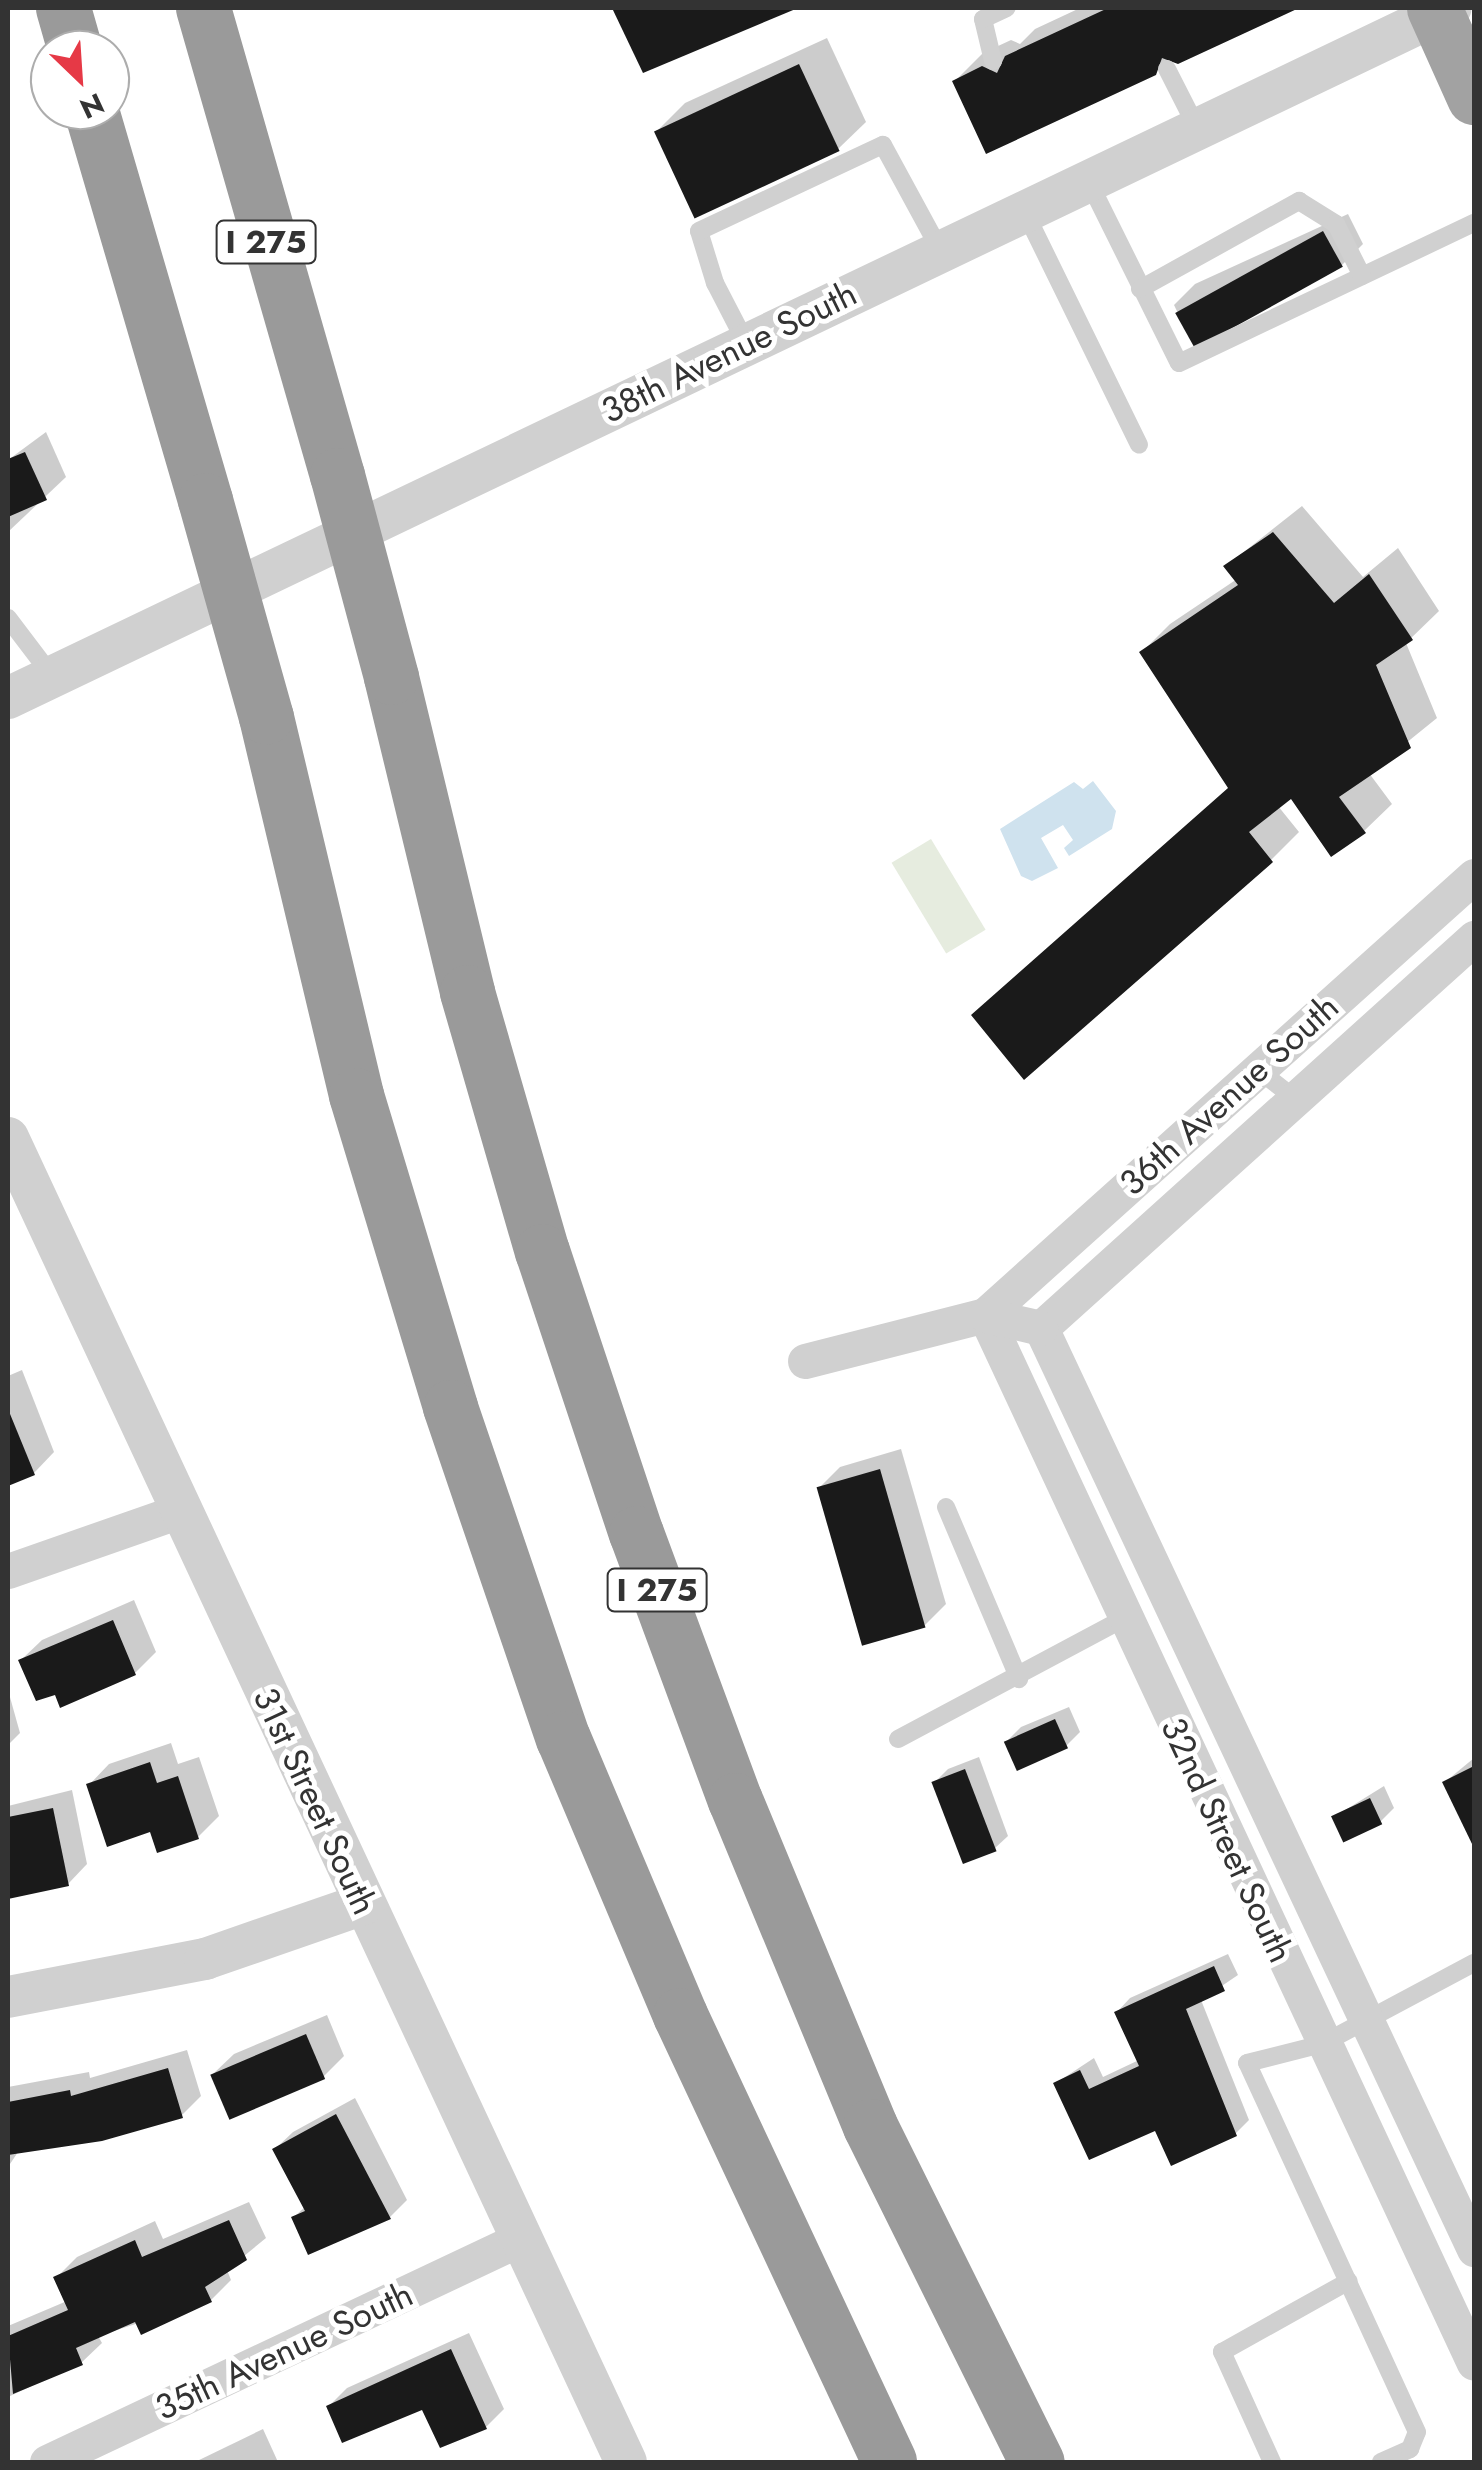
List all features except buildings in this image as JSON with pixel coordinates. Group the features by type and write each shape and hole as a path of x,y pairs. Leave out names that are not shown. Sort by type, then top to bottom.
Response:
{"highway":[{"name":"I 275","path":"203,8 337,475 391,677 467,992 542,1250 642,1551 735,1800 870,2126 1037,2462"},
{"path":"1440,10 1474,97"},
{"path":"97,130 266,717 356,1095 450,1406 563,1738 680,2015 889,2462"}],"street":[{"name":"38th Avenue South","path":"8,698 1440,10"},
{"name":"36th Avenue South","path":"804,1362 985,1315 1474,876"},
{"name":"36th Avenue South","path":"985,1315 1041,1328 1474,938"},
{"name":"31st Street South","path":"8,1138 178,1511 626,2462"},
{"name":"32nd Street South","path":"985,1315 1322,2044 1474,2362"},
{"name":"32nd Street South","path":"1041,1328 1474,2249"},
{"path":"8,1571 178,1511"},
{"path":"8,1998 205,1959 364,1904"},
{"name":"35th Avenue South","path":"47,2462 520,2239"}],"lane":[{"path":"993,61 983,19 1007,8"},
{"path":"1167,69 1196,128"},
{"path":"746,343 696,237 716,224 883,145 940,250"},
{"path":"1088,180 1179,363 1474,223"},
{"path":"1140,289 1298,201 1336,224 1362,276"},
{"path":"1024,210 1139,445"},
{"path":"8,618 52,676"},
{"path":"1257,1069 1293,1098"},
{"path":"946,1507 1019,1679"},
{"path":"898,1740 1019,1679 1125,1618"},
{"path":"1381,2462 1410,2449 1417,2432 1247,2063 1322,2044 1474,1962"},
{"path":"1272,2462 1222,2352 1232,2340 1349,2281"}],"shaded area":[{"path":"931,839 986,930 946,954 892,863"}],"water":[{"path":"1093,781 1116,811 1112,829 1069,856 1064,848 1073,840 1063,825 1041,838 1058,868 1032,881 1021,876 1000,829 1074,782 1083,789"}]}
